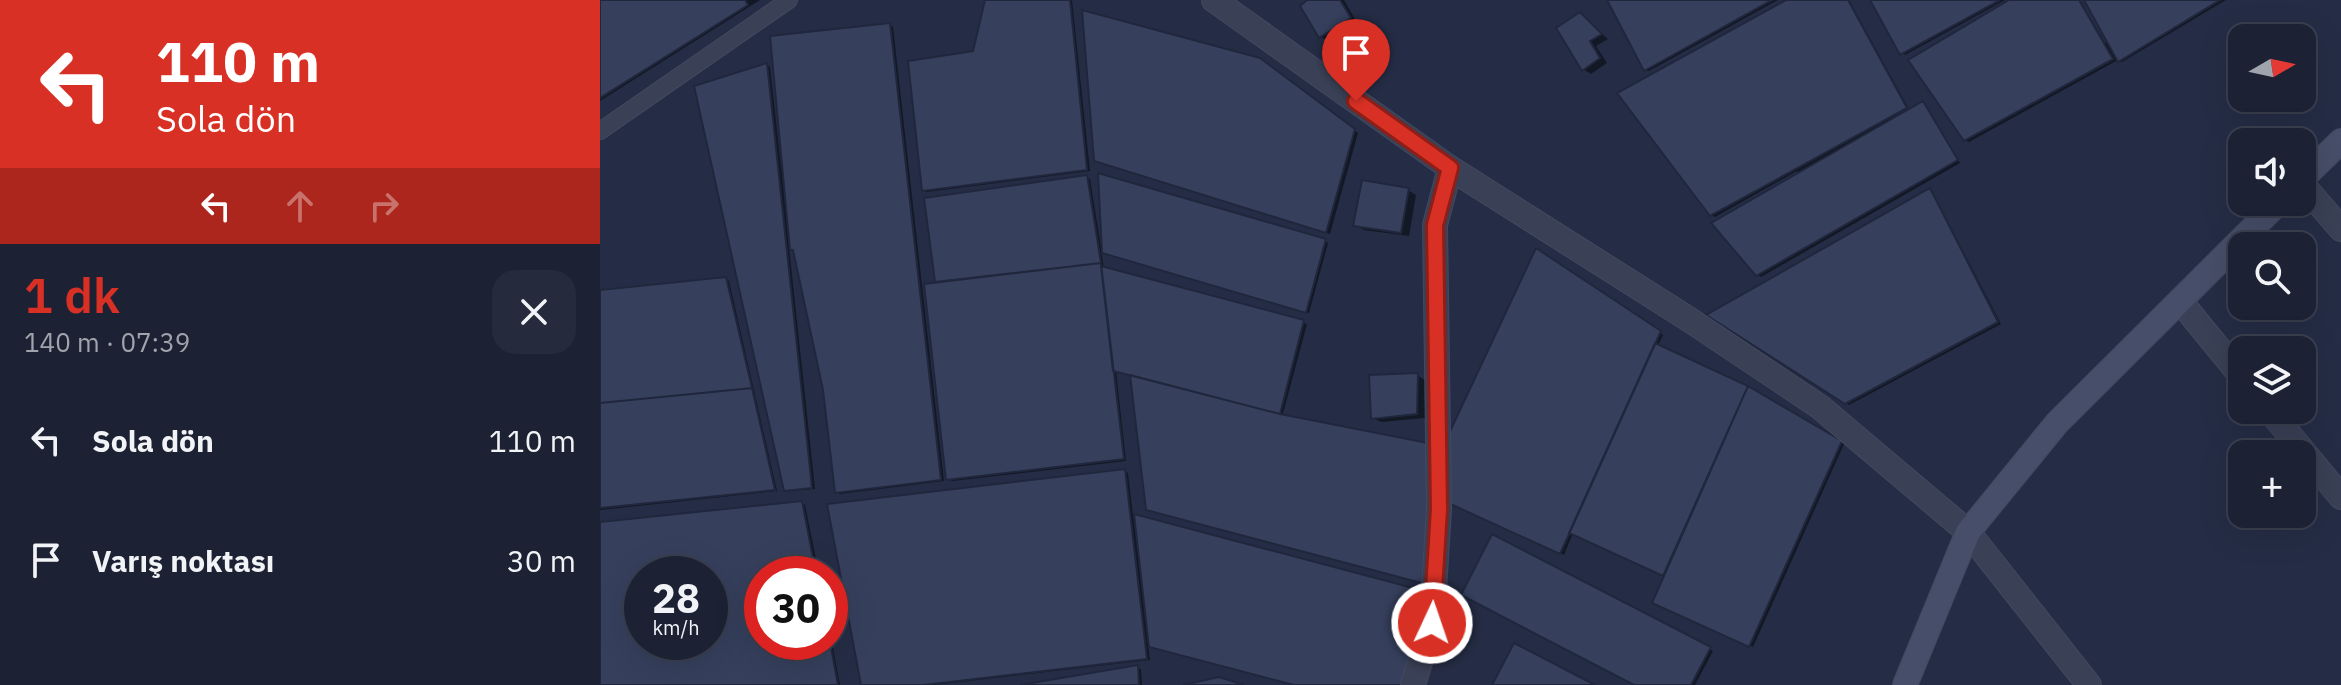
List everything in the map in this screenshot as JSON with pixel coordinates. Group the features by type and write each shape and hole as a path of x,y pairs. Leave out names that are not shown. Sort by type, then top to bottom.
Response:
{"street":[{"path":"1214,0 1450,168 1690,320 1820,407 1968,532 2089,685"},
{"path":"2316,167 2341,141"},
{"path":"1413,685 1432,623 1439,509 1435,225 1450,168"},
{"path":"2316,199 2341,229"},
{"path":"1905,685 1968,532 2057,423 2265,216"},
{"path":"2180,301 2228,360"},
{"path":"2281,424 2341,497"}],"lane":[{"path":"600,131 789,0"}],"building":[{"path":"600,0 745,0 748,5 600,98"},
{"path":"985,0 1070,0 1087,170 922,191 908,61 973,51"},
{"path":"1307,0 1340,0 1351,18 1319,38 1300,6"},
{"path":"1607,0 1772,0 1644,71"},
{"path":"1786,0 1848,0 1907,108 1710,216 1617,93"},
{"path":"1870,0 2000,0 1900,55"},
{"path":"2009,0 2079,0 2113,59 1964,141 1908,60"},
{"path":"2084,0 2220,0 2118,62"},
{"path":"1082,10 1260,58 1355,129 1326,233 1094,161"},
{"path":"1580,12 1602,34 1590,41 1600,58 1582,71 1556,28"},
{"path":"890,23 941,480 835,493 823,390 793,250 790,250 770,36"},
{"path":"767,63 812,488 784,491 694,86"},
{"path":"1923,101 1958,160 1756,276 1711,223"},
{"path":"1098,173 1326,239 1306,313 1102,253"},
{"path":"1087,175 1101,263 935,282 924,198"},
{"path":"1362,180 1409,188 1401,233 1353,226"},
{"path":"1930,188 1998,322 1845,404 1706,315"},
{"path":"1536,248 1661,331 1560,554 1446,502 1445,442"},
{"path":"1101,263 1124,459 946,480 924,284"},
{"path":"1101,266 1304,320 1280,414 1113,371"},
{"path":"726,277 752,388 600,403 600,290"},
{"path":"1655,343 1748,386 1663,576 1569,533"},
{"path":"1418,373 1417,414 1371,419 1369,375"},
{"path":"1130,375 1280,414 1428,443 1429,585 1146,510"},
{"path":"1748,386 1842,441 1749,647 1652,603"},
{"path":"752,388 775,490 600,508 600,403"},
{"path":"1125,469 1147,659 923,685 861,685 848,616 848,556 837,556 827,504"},
{"path":"802,501 813,556 744,556 744,660 833,660 838,685 600,685 600,522"},
{"path":"1134,514 1428,592 1404,685 1294,685 1149,647"},
{"path":"1492,534 1711,647 1691,685 1634,685 1461,595"},
{"path":"1514,643 1595,685 1492,685"},
{"path":"1138,665 1139,685 1020,685"},
{"path":"1219,677 1244,685 1183,685"}],"route":[{"path":"1356,101 1450,168 1435,225 1439,509 1432,623"}]}
